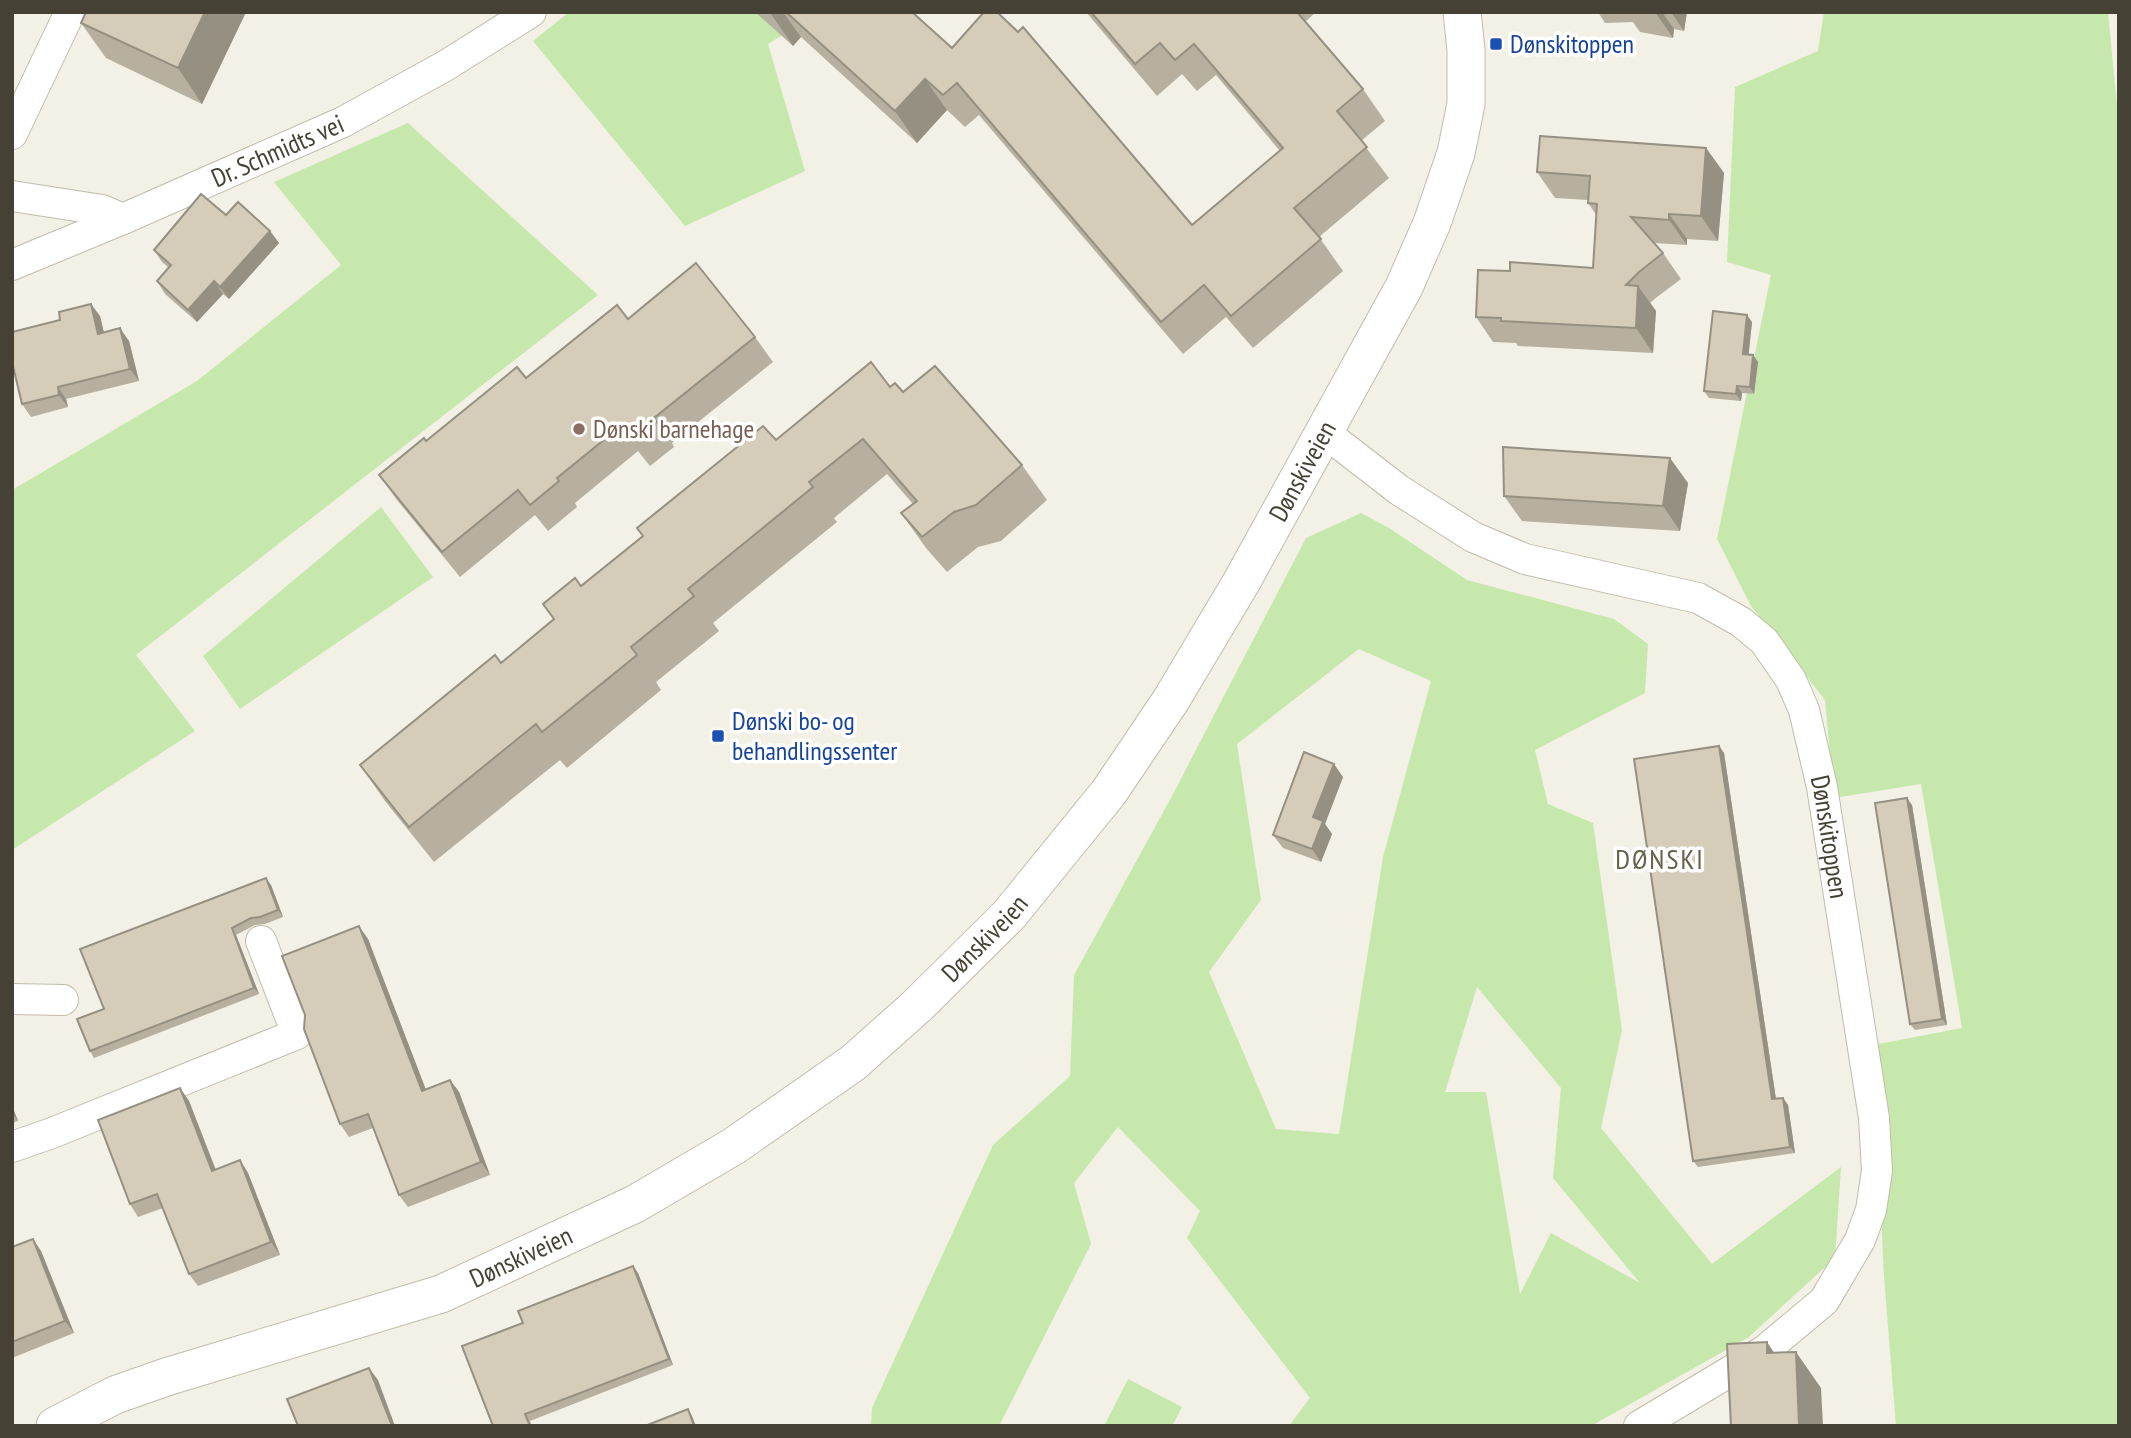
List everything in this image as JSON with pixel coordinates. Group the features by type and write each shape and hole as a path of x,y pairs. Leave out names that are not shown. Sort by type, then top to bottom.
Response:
{"street":[{"path":"12,134 70,12"},
{"name":"Dr. Schmidts vei","path":"12,265 343,122 445,66 531,12"},
{"name":"Dønskiveien","path":"55,1426 115,1395 166,1377 441,1294 635,1204 734,1146 853,1063 916,1007 1009,915 1109,792 1171,700 1235,593 1404,286 1432,223 1456,153 1466,104 1466,50 1462,12"},
{"path":"12,196 102,210 123,219"},
{"name":"Dønskitoppen","path":"1324,432 1399,490 1473,537 1525,559 1698,598 1741,621 1764,641 1791,680 1804,710 1822,788 1874,1118 1877,1171 1871,1210 1860,1240 1825,1301 1764,1351 1639,1426"},
{"path":"12,1147 297,1034 261,941"},
{"path":"12,999 63,1000"}],"green space":[{"path":"569,12 820,12 768,44 805,171 685,226 533,41"},
{"path":"1824,12 2108,12 2119,126 2119,1426 1896,1426 1884,1277 1873,1045 1962,1028 1921,784 1834,798 1825,700 1751,606 1717,539 1771,275 1727,262 1735,87 1818,51"},
{"path":"408,123 598,295 136,655 195,731 12,850 12,490 197,381 341,265 274,182"},
{"path":"381,507 433,577 240,709 203,656"},
{"path":"1361,513 1389,528 1467,580 1614,619 1648,644 1645,693 1535,750 1548,804 1593,823 1622,1030 1601,1128 1712,1264 1841,1167 1835,1258 1749,1337 1591,1426 1289,1426 1310,1398 1187,1238 1200,1211 1118,1127 1074,1183 1091,1244 999,1426 871,1426 872,1408 993,1145 1070,1076 1074,975 1172,796 1306,538","holes":["1359,649 1431,681 1383,857 1339,1134 1276,1129 1209,972 1261,900 1237,744","1477,987 1561,1088 1553,1178 1640,1283 1551,1233 1520,1294 1486,1092 1445,1092"]},
{"path":"1128,1379 1182,1407 1172,1426 1104,1426"}],"building":[{"path":"86,12 205,12 178,68 81,23"},
{"path":"786,12 912,12 952,48 984,12 997,12 1018,32 1023,27 1192,225 1283,148 1194,44 1175,60 1160,43 1135,64 1091,12 1297,12 1363,89 1337,111 1367,147 1294,208 1321,239 1231,316 1204,285 1161,322 957,83 943,95 925,79 895,111"},
{"path":"1540,136 1706,148 1701,216 1669,214 1669,220 1631,217 1663,253 1626,285 1638,286 1636,328 1501,321 1501,318 1476,317 1478,270 1510,271 1510,262 1593,268 1597,204 1588,203 1590,176 1537,172"},
{"path":"201,194 226,215 238,202 270,231 220,287 214,281 188,310 157,281 171,265 154,250"},
{"path":"696,263 755,337 654,418 657,422 632,441 621,426 557,478 559,481 530,505 518,490 442,552 379,475 424,438 426,441 517,367 526,378 617,305 628,319"},
{"path":"91,304 98,334 120,328 130,369 58,387 59,395 22,404 12,362 12,332 60,320 59,312"},
{"path":"1713,311 1747,315 1743,354 1753,355 1750,387 1737,386 1736,394 1704,391"},
{"path":"871,362 890,387 895,383 903,392 935,366 1022,465 976,505 954,512 922,537 901,513 917,501 863,439 809,482 813,487 688,589 694,596 631,647 637,655 542,732 536,724 409,827 360,765 495,655 501,663 554,619 543,604 575,578 581,586 643,536 637,528 763,426 776,440"},
{"path":"1503,447 1670,458 1663,506 1504,496"},
{"path":"1719,746 1772,1099 1783,1098 1790,1147 1693,1161 1634,759"},
{"path":"1304,752 1334,764 1313,817 1323,821 1312,849 1273,835"},
{"path":"1907,798 1942,1019 1910,1024 1875,803"},
{"path":"266,878 278,910 251,918 232,928 254,988 90,1051 77,1019 104,1009 80,949"},
{"path":"359,926 422,1091 450,1080 481,1162 399,1195 368,1114 340,1124 304,1029 305,1015 282,956"},
{"path":"180,1088 212,1171 240,1160 271,1242 189,1274 157,1194 130,1204 98,1120"},
{"path":"33,1239 65,1321 12,1342 12,1247"},
{"path":"633,1266 669,1359 525,1414 530,1426 493,1426 462,1346 523,1323 518,1311"},
{"path":"1767,1342 1767,1353 1796,1352 1799,1426 1731,1426 1727,1344"},
{"path":"369,1368 392,1426 298,1426 287,1399"},
{"path":"688,1409 694,1426 645,1426"}],"place":[{"name":"Dønskitoppen","path":"1496,44"},
{"name":"Dønski barnehage","path":"579,429"},
{"name":"Dønski bo- og behandlingssenter","path":"718,736"}],"district":[{"name":"DØNSKI","path":"1660,859"}]}
